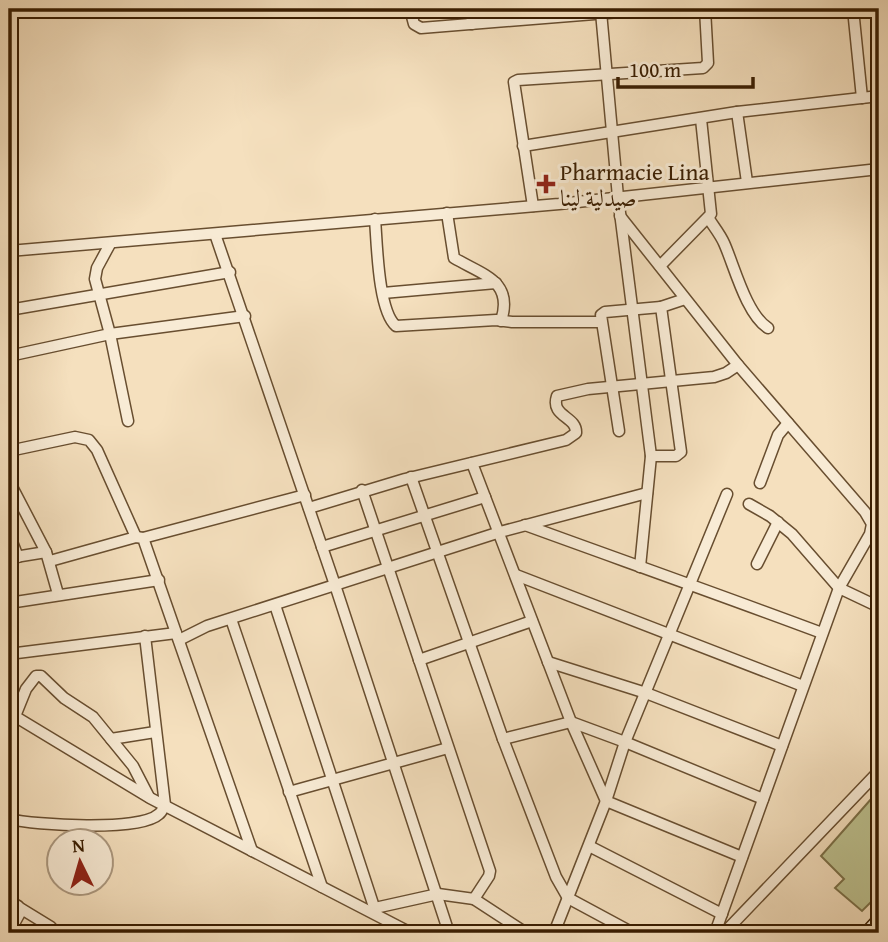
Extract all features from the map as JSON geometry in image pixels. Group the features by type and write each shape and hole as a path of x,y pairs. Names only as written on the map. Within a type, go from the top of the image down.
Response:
{"street":[{"path":"410,9 417,27 657,9"},
{"path":"471,9 472,24"},
{"path":"533,206 513,85 516,80 703,68 707,66 705,9"},
{"path":"853,9 862,98"},
{"path":"601,12 620,216 651,456 640,567"},
{"path":"523,146 737,112 879,96"},
{"path":"737,112 747,182"},
{"path":"660,266 709,219 712,207 701,119"},
{"path":"9,251 533,206 879,169"},
{"path":"447,213 454,258 496,283 505,298 501,321"},
{"path":"620,216 738,365 865,512 872,524 870,534 839,588 715,933"},
{"path":"375,219 383,293 389,318 396,326 486,320 601,322"},
{"path":"709,219 725,244 750,304 763,325 768,328"},
{"path":"215,234 305,495 449,933"},
{"path":"110,244 95,274 128,421"},
{"path":"9,310 230,272"},
{"path":"383,293 496,283"},
{"path":"618,431 601,315 605,312 661,307 685,299"},
{"path":"651,456 676,456 681,452 661,307"},
{"path":"9,356 110,334 245,316"},
{"path":"309,508 362,490 558,443 572,437 576,433 575,425 558,411 555,401 557,396 611,387 719,376 738,365"},
{"path":"760,484 778,435 788,423"},
{"path":"9,451 75,437 89,440 97,450 159,580 252,851"},
{"path":"472,463 571,722 606,801 742,857"},
{"path":"411,477 471,642 503,740 549,861 568,898 633,933"},
{"path":"9,481 48,557 58,594"},
{"path":"362,490 490,871 474,899"},
{"path":"9,654 145,636 178,637 500,532 647,493"},
{"path":"554,933 606,801 625,742 727,494"},
{"path":"9,534 13,557 48,557 305,495"},
{"path":"322,547 485,497"},
{"path":"748,504 779,522 792,534 839,588 879,607"},
{"path":"757,564 779,522"},
{"path":"525,525 691,583 822,633"},
{"path":"516,575 803,686"},
{"path":"9,603 159,580"},
{"path":"275,605 375,911"},
{"path":"231,619 322,887"},
{"path":"419,660 532,621"},
{"path":"9,819 56,826 133,822 158,816 165,805 145,636"},
{"path":"548,662 646,693 782,746"},
{"path":"9,731 32,679 41,677 64,698 93,718 133,766 150,798"},
{"path":"9,696 21,703"},
{"path":"16,717 150,798 322,887 375,911 411,933"},
{"path":"503,740 571,722 762,799"},
{"path":"111,738 155,732"},
{"path":"289,792 448,748"},
{"path":"724,933 879,771"},
{"path":"589,846 722,914"},
{"path":"375,911 438,894 474,899 526,933"},
{"path":"9,901 51,927 53,933"},
{"path":"9,933 20,915 20,908"},
{"path":"868,933 879,921"}],"green space":[{"path":"879,790 879,894 862,911 835,888 844,879 821,856"}],"place":[{"name":"Pharmacie Lina صيدلية لينا","path":"546,184"}]}
